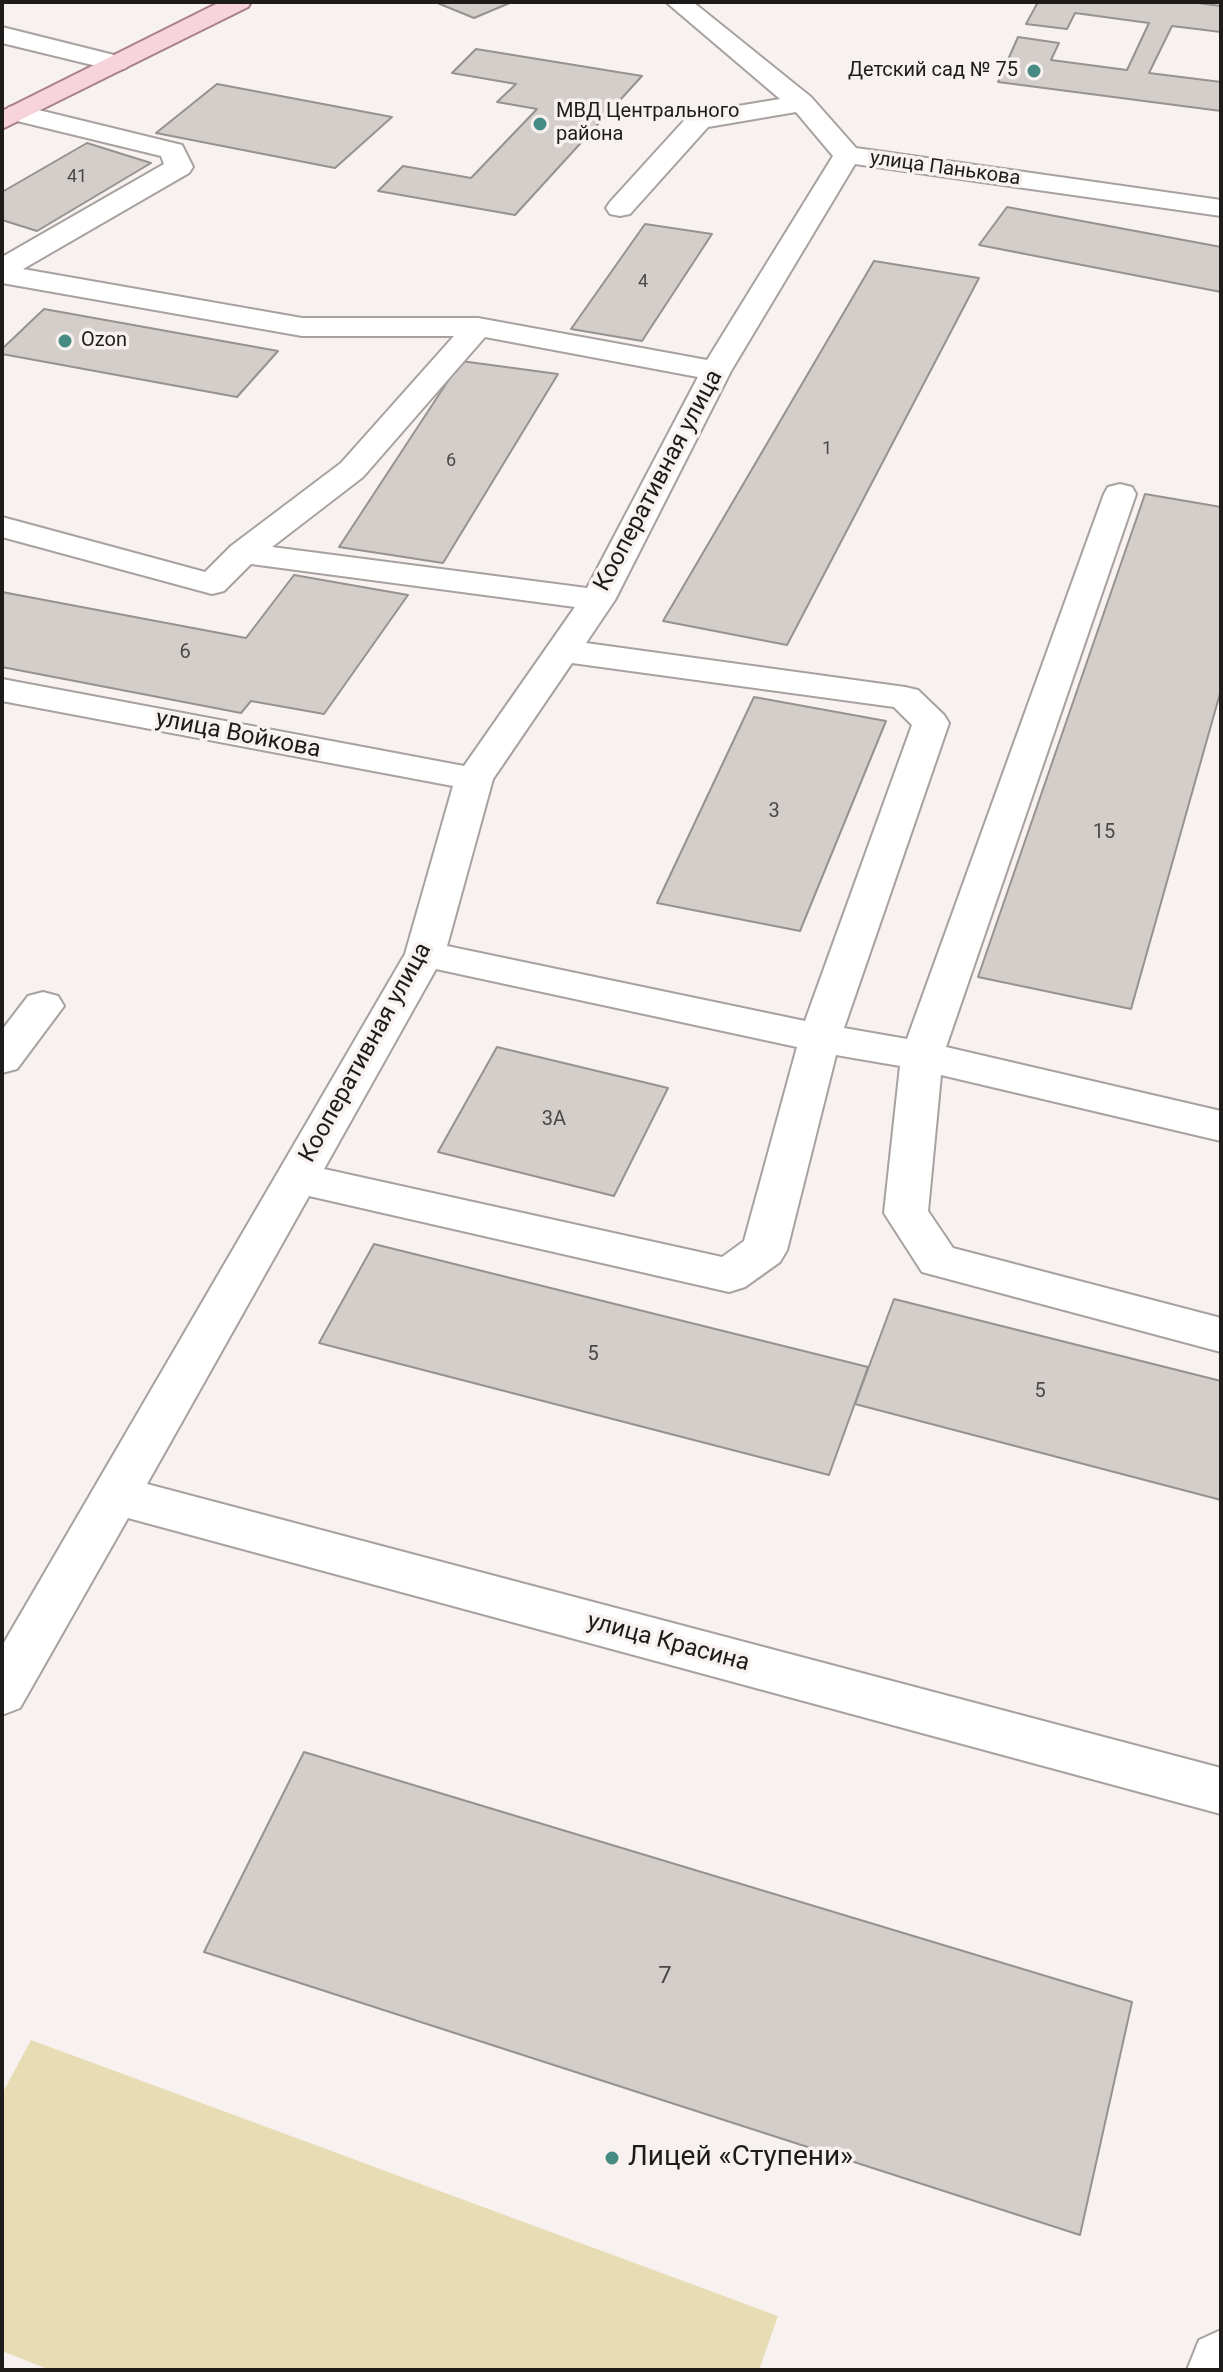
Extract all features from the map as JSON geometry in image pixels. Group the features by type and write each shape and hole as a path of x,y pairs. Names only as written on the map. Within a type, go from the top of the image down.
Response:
{"main road":[{"path":"10,117 239,2"}],"street":[{"name":"улица Панькова","path":"678,2 802,103 847,155 1221,208"},
{"path":"2,35 117,63"},
{"path":"620,208 699,120 802,103"},
{"path":"2,271 179,167 172,151 10,117"},
{"name":"Кооперативная улица","path":"2,1693 425,954 474,779 598,600 716,371 847,155"},
{"path":"2,271 302,327 478,327 716,371"},
{"path":"2,527 212,584 243,553 352,470 478,327"},
{"path":"1120,494 922,1056 906,1213 938,1260 1221,1335"},
{"path":"243,553 598,600"},
{"path":"297,1178 729,1275 764,1250 820,1038 931,723 905,698 564,651"},
{"name":"улица Войкова","path":"2,690 474,779"},
{"path":"425,954 820,1038 922,1056 1221,1126"},
{"path":"2,1059 43,1006"},
{"name":"улица Красина","path":"116,1495 1221,1791"},
{"path":"1219,2370 1221,2362"}],"shaded area":[{"path":"31,2040 778,2316 759,2370 50,2370 2,2351 2,2094"}],"building":[{"path":"435,2 512,2 474,18"},
{"path":"1038,2 1190,2 1221,6 1221,32 1172,26 1149,73 1221,82 1221,111 998,82 1018,37 1059,43 1051,60 1127,70 1149,23 1075,13 1067,29 1026,24"},
{"path":"476,49 642,76 515,215 378,191 403,166 471,178 537,109 497,102 516,84 452,73"},
{"path":"217,84 392,117 335,168 156,133"},
{"path":"87,143 151,163 37,231 2,220 2,192"},
{"path":"1007,207 1221,247 1221,292 979,245"},
{"path":"645,224 712,234 642,341 571,329"},
{"path":"874,261 979,278 787,645 663,621"},
{"path":"44,309 278,351 237,397 2,354 2,349"},
{"path":"461,361 558,374 443,563 339,547"},
{"path":"1145,494 1221,507 1221,690 1131,1009 978,977"},
{"path":"294,575 408,595 324,714 251,701 241,713 2,667 2,592 246,638"},
{"path":"754,697 886,721 800,931 657,903"},
{"path":"497,1047 668,1088 614,1196 438,1152"},
{"path":"374,1244 868,1367 829,1475 319,1343"},
{"path":"894,1299 1221,1381 1221,1500 855,1404"},
{"path":"304,1752 1132,2002 1080,2235 204,1952"}],"place":[{"name":"Детский сад № 75","path":"1034,71"},
{"name":"МВД Центрального района","path":"540,124"},
{"name":"Ozon","path":"65,341"},
{"name":"Лицей «Ступени»","path":"612,2158"}]}
